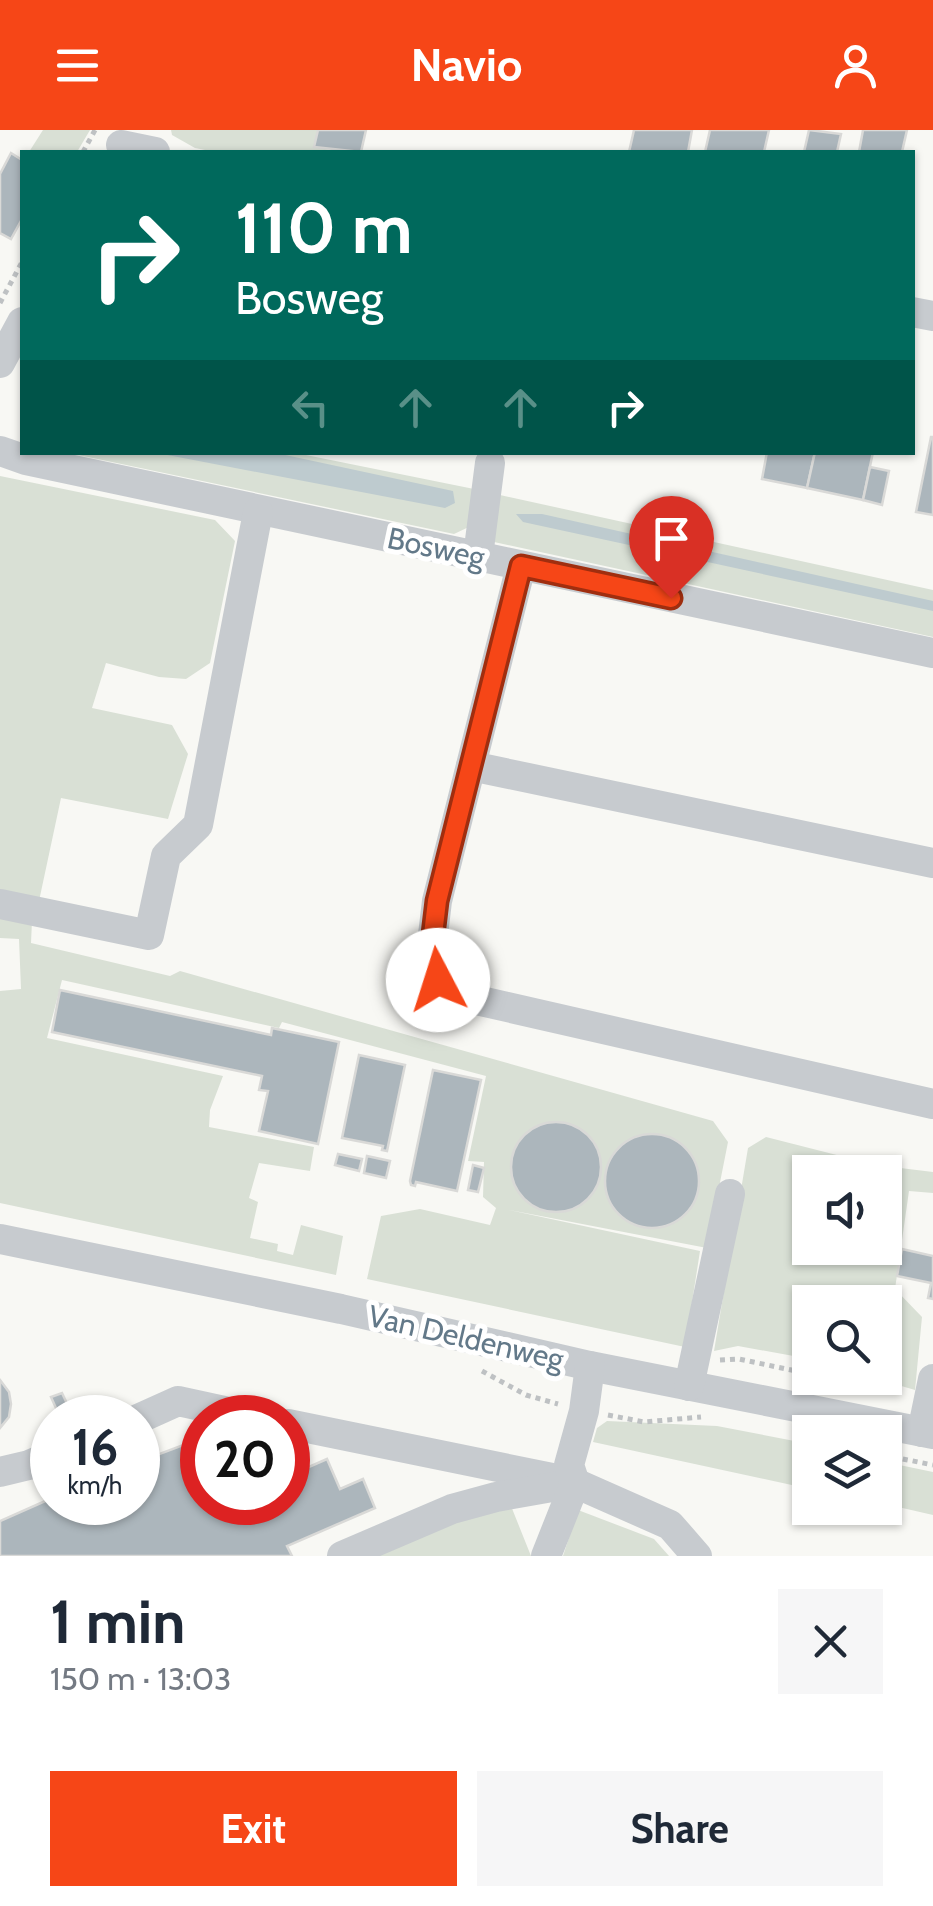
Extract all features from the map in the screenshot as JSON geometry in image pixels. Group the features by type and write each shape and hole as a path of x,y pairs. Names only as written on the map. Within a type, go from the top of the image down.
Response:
{"lane":[{"path":"115,139 149,150"},
{"path":"0,362 20,326"},
{"name":"Bosweg","path":"0,451 258,512 933,653"},
{"path":"478,556 490,463"},
{"path":"0,904 149,935 166,856 198,826 258,512"},
{"path":"521,566 437,901 432,943 438,980 463,997 933,1104"},
{"path":"471,766 933,863"},
{"path":"688,1386 730,1194"},
{"name":"Van Deldenweg","path":"0,1239 341,1309 590,1366 927,1433"},
{"path":"546,1556 575,1483 569,1465 584,1411 590,1366"},
{"path":"927,1433 933,1379"},
{"path":"310,1429 575,1483 670,1526 697,1556"},
{"path":"0,1472 30,1462"},
{"path":"342,1556 452,1509 496,1496 575,1483"}],"path":[{"path":"88,150 115,139"},
{"path":"0,303 20,266"},
{"name":"Van Deldenweg","path":"473,1366 526,1395 584,1411 644,1422 704,1417"},
{"path":"902,1459 933,1465"}],"shaded area":[{"path":"43,130 90,130 78,150 30,150"},
{"path":"171,130 318,130 315,147 330,150 205,150 172,135"},
{"path":"79,455 306,455 474,489 473,525 454,534"},
{"path":"167,455 285,455 453,491 455,503 445,508"},
{"path":"0,476 215,520 235,541 210,663 186,679 159,677 106,663 92,708 172,725 188,754 168,819 61,798 39,901 0,894"},
{"path":"500,495 933,590 933,637 494,542"},
{"path":"516,514 542,514 933,601 933,611 523,522"},
{"path":"0,915 32,921 31,943 170,976 180,971 713,1121 728,1142 707,1248 504,1209 700,1251 685,1347 367,1279 381,1216 420,1209 490,1225 496,1208 483,1197 484,1162 468,1161 486,1076 282,1022 279,1028 62,980 47,1038 223,1076 210,1110 209,1127 314,1147 310,1171 259,1163 249,1198 258,1202 250,1238 278,1244 277,1251 293,1255 301,1225 343,1236 336,1275 0,1203 0,991 21,989 19,939 0,938"},
{"path":"766,1137 837,1155 792,1155 792,1265 898,1265 896,1285 792,1285 792,1356 738,1346 714,1351 748,1148"},
{"path":"902,1168 933,1172 933,1193 909,1191 902,1240"},
{"path":"902,1296 922,1317 915,1390 902,1386"},
{"path":"607,1421 717,1426 792,1441 792,1485 593,1442 597,1428"},
{"path":"902,1466 933,1472 933,1515 902,1508"},
{"path":"509,1501 531,1556 362,1556"},
{"path":"578,1510 654,1539 669,1556 563,1556"}],"building":[{"path":"318,130 366,130 361,150 314,147"},
{"path":"634,130 692,130 688,150 629,150"},
{"path":"710,130 769,130 764,150 705,150"},
{"path":"809,130 841,134 837,150 804,150"},
{"path":"863,130 907,130 902,150 859,150"},
{"path":"11,153 20,159 20,223 11,239 0,233 0,174"},
{"path":"933,437 933,515 916,512"},
{"path":"766,455 814,455 807,488 762,479"},
{"path":"814,455 872,455 863,500 807,488"},
{"path":"870,467 889,471 882,505 863,500"},
{"path":"60,990 271,1035 272,1028 339,1042 318,1144 259,1131 268,1091 259,1090 262,1076 52,1032"},
{"path":"359,1055 405,1065 387,1151 382,1150 383,1146 342,1138"},
{"path":"433,1070 481,1080 457,1191 416,1182 415,1186 410,1181"},
{"path":"547,1122 565,1122 581,1129 594,1142 601,1167 594,1192 581,1205 565,1212 547,1212 531,1205 518,1192 511,1176 511,1158 518,1142 531,1129"},
{"path":"643,1134 661,1134 686,1147 696,1163 696,1199 686,1215 661,1228 643,1228 618,1215 605,1190 605,1172 618,1147"},
{"path":"338,1154 362,1159 359,1171 335,1165"},
{"path":"367,1156 390,1161 386,1178 364,1173"},
{"path":"473,1165 484,1168 478,1192 468,1190"},
{"path":"902,1249 933,1256 933,1299 928,1298 931,1283 897,1276"},
{"path":"0,1380 9,1392 11,1404 9,1417 0,1428"},
{"path":"180,1446 180,1525 310,1525 310,1466 327,1459 340,1489 363,1479 375,1508 287,1546 292,1556 0,1556 0,1521 30,1508 30,1525 160,1525 160,1454"}],"route":[{"path":"438,980 432,943 437,901 521,566 671,598"}]}
